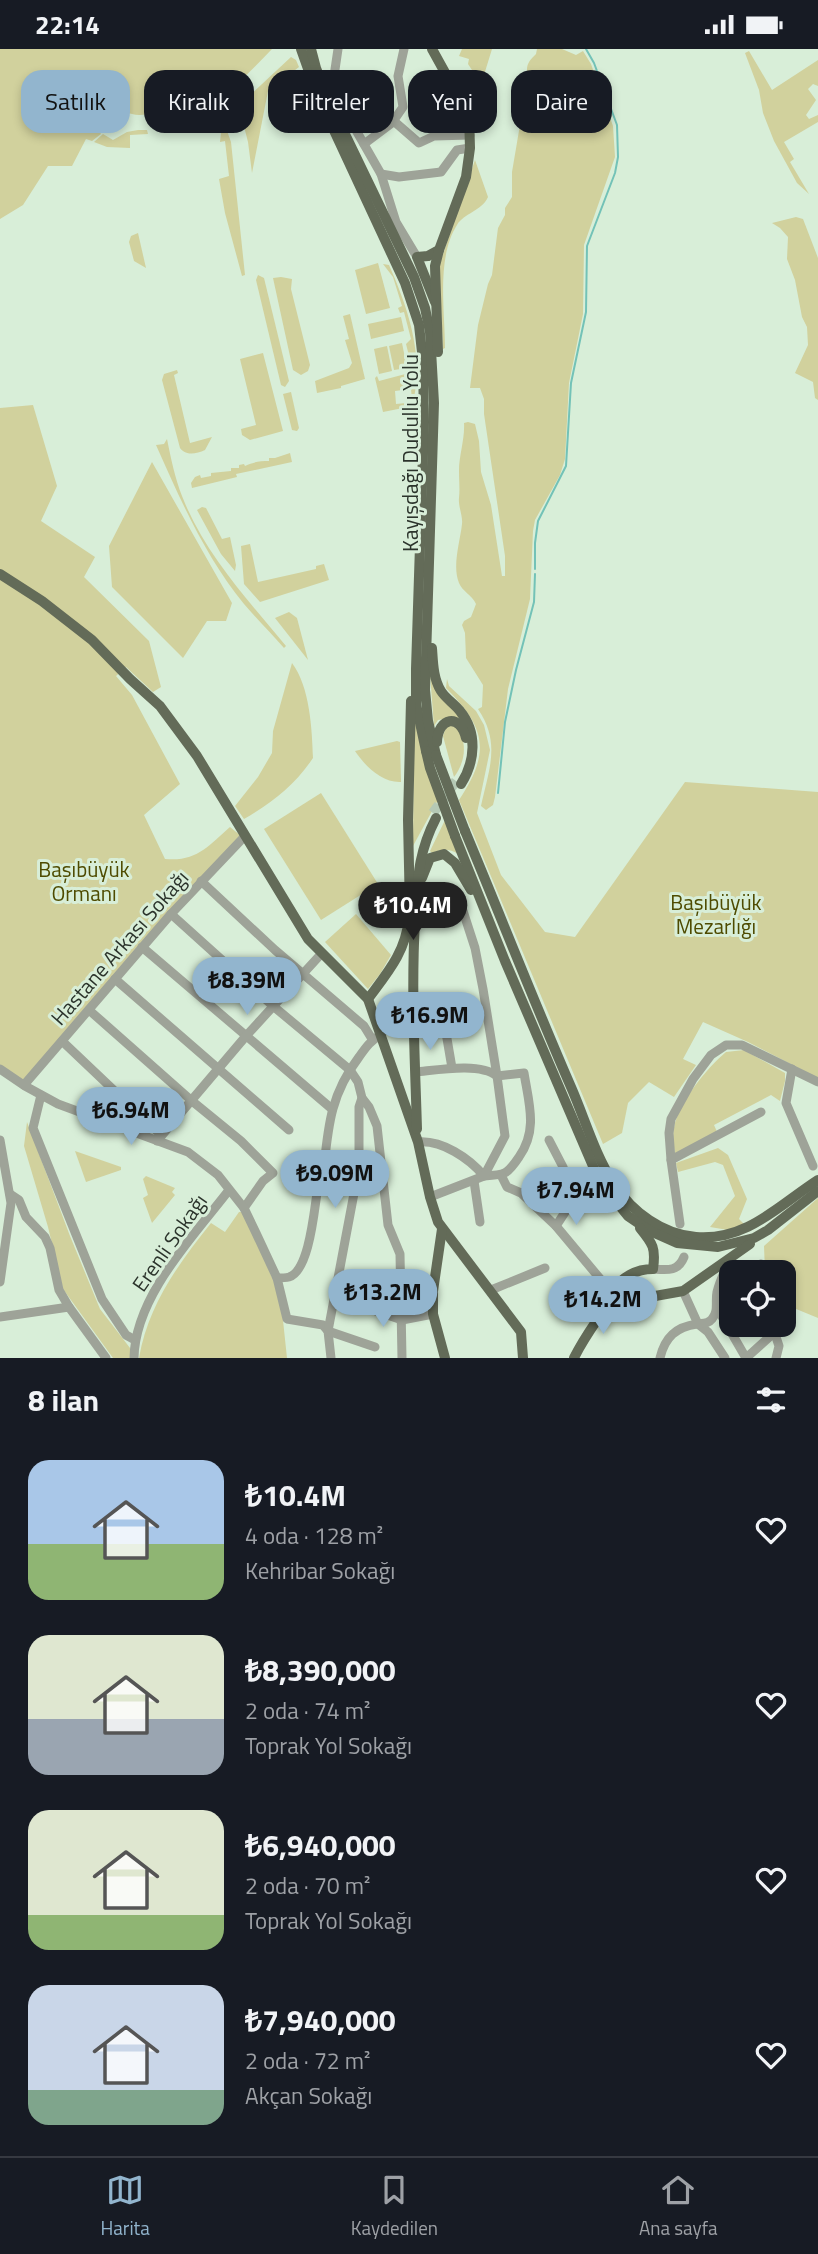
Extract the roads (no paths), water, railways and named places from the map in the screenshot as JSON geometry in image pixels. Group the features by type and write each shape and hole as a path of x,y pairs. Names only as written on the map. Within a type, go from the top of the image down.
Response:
{"main road":[{"name":"Kayışdağı Dudullu Yolu","path":"302,49 317,95 405,283 419,325 423,361 424,422 416,704 431,753"},
{"name":"Kayışdağı Dudullu Yolu","path":"311,49 328,99 408,265 425,308 432,355 434,403 425,690 431,753"},
{"path":"432,49 469,115 470,135 466,177 435,266 438,339 434,403"},
{"path":"435,302 417,257 428,256 439,250"},
{"path":"0,574 42,601 92,640 160,706 197,756 308,939 368,999 377,1037 418,1142 438,1222 521,1332 523,1358"},
{"path":"428,593 434,672 441,690 462,713 471,732 471,763 458,782 467,744 464,730 454,721 443,723 431,753 485,912 599,1180 654,1248 648,1269 632,1273 619,1282 574,1358"},
{"path":"413,912 408,877 410,730 411,675 417,622"},
{"path":"418,1142 413,1021 413,912 417,845 435,815"},
{"path":"460,834 614,1184 629,1203 653,1223 666,1229 715,1242 750,1227 818,1180"},
{"path":"368,999 399,957 430,858 444,854 455,863 485,912"},
{"path":"399,957 406,957 412,963"},
{"path":"636,1223 677,1243 754,1238 818,1191"},
{"path":"610,1301 683,1291 772,1231 788,1215"},
{"path":"443,1229 436,1261 433,1314 445,1358"}],"street":[{"path":"335,70 338,49"},
{"path":"394,120 403,107 398,76 403,49"},
{"path":"394,123 419,143 435,136 470,135"},
{"path":"358,133 381,174 396,222 417,257"},
{"path":"365,144 379,133"},
{"path":"381,174 399,177 441,172 457,150 470,148"},
{"name":"Hastane Arkası Sokağı","path":"24,1085 243,833"},
{"path":"201,881 377,1037 350,1070 331,1109 322,1185 317,1193 304,1258 296,1273 277,1278"},
{"path":"463,911 475,948 505,1136 484,1176"},
{"path":"171,914 273,1006 350,1070 358,1082 362,1098 377,1126 388,1225 400,1254 402,1358"},
{"path":"142,947 331,1109"},
{"path":"159,1138 246,1036 323,953"},
{"path":"115,979 289,1130"},
{"path":"89,1010 241,1141 273,1173 263,1181 244,1208"},
{"path":"413,1021 444,1021 452,1068"},
{"path":"62,1041 159,1138"},
{"path":"680,1224 669,1133 676,1107 711,1055 726,1045 742,1045 818,1082"},
{"path":"415,1072 452,1068 489,1069 497,1076 524,1073 532,1129 525,1149 509,1172 484,1176 430,1197"},
{"path":"0,1069 58,1104 159,1138 192,1155 218,1175 244,1208 277,1278 287,1319 323,1325 328,1331 374,1347"},
{"path":"792,1069 786,1104 813,1166"},
{"path":"41,1095 33,1128 102,1299 125,1335 135,1340"},
{"path":"331,1358 328,1331 359,1167 359,1107 362,1098"},
{"path":"671,1160 761,1112"},
{"path":"0,1140 11,1209 0,1282"},
{"path":"549,1140 563,1167 571,1203 556,1226"},
{"path":"418,1142 430,1141 438,1144 476,1167 484,1176"},
{"path":"501,1175 508,1187 521,1193 556,1226 607,1287 610,1301"},
{"path":"474,1181 480,1222"},
{"name":"Erenli Sokağı","path":"134,1358 135,1340 144,1312 179,1255 229,1190"},
{"path":"10,1195 19,1200 29,1222 45,1237 60,1290 106,1358"},
{"path":"733,1260 734,1255"},
{"path":"648,1269 675,1269 684,1257"},
{"path":"491,1290 545,1268"},
{"path":"683,1291 698,1324 708,1332 725,1358"},
{"path":"660,1358 672,1333 681,1328 711,1321 717,1308 719,1291"},
{"path":"335,1297 402,1320 433,1314"},
{"path":"0,1317 69,1307"},
{"path":"717,1308 746,1358 766,1337"},
{"path":"776,1337 779,1346 776,1358"}],"waterway":[{"path":"535,569 538,521 566,466 571,383 586,312 587,246 615,173 618,157 617,125 594,63 586,49"},
{"path":"498,793 505,722 534,602 535,574"}],"tunnel":[{"path":"433,813 456,781"}],"park label":[{"name":"Başıbüyük Ormanı","path":"84,882"},
{"name":"Başıbüyük Mezarlığı","path":"716,915"}]}
